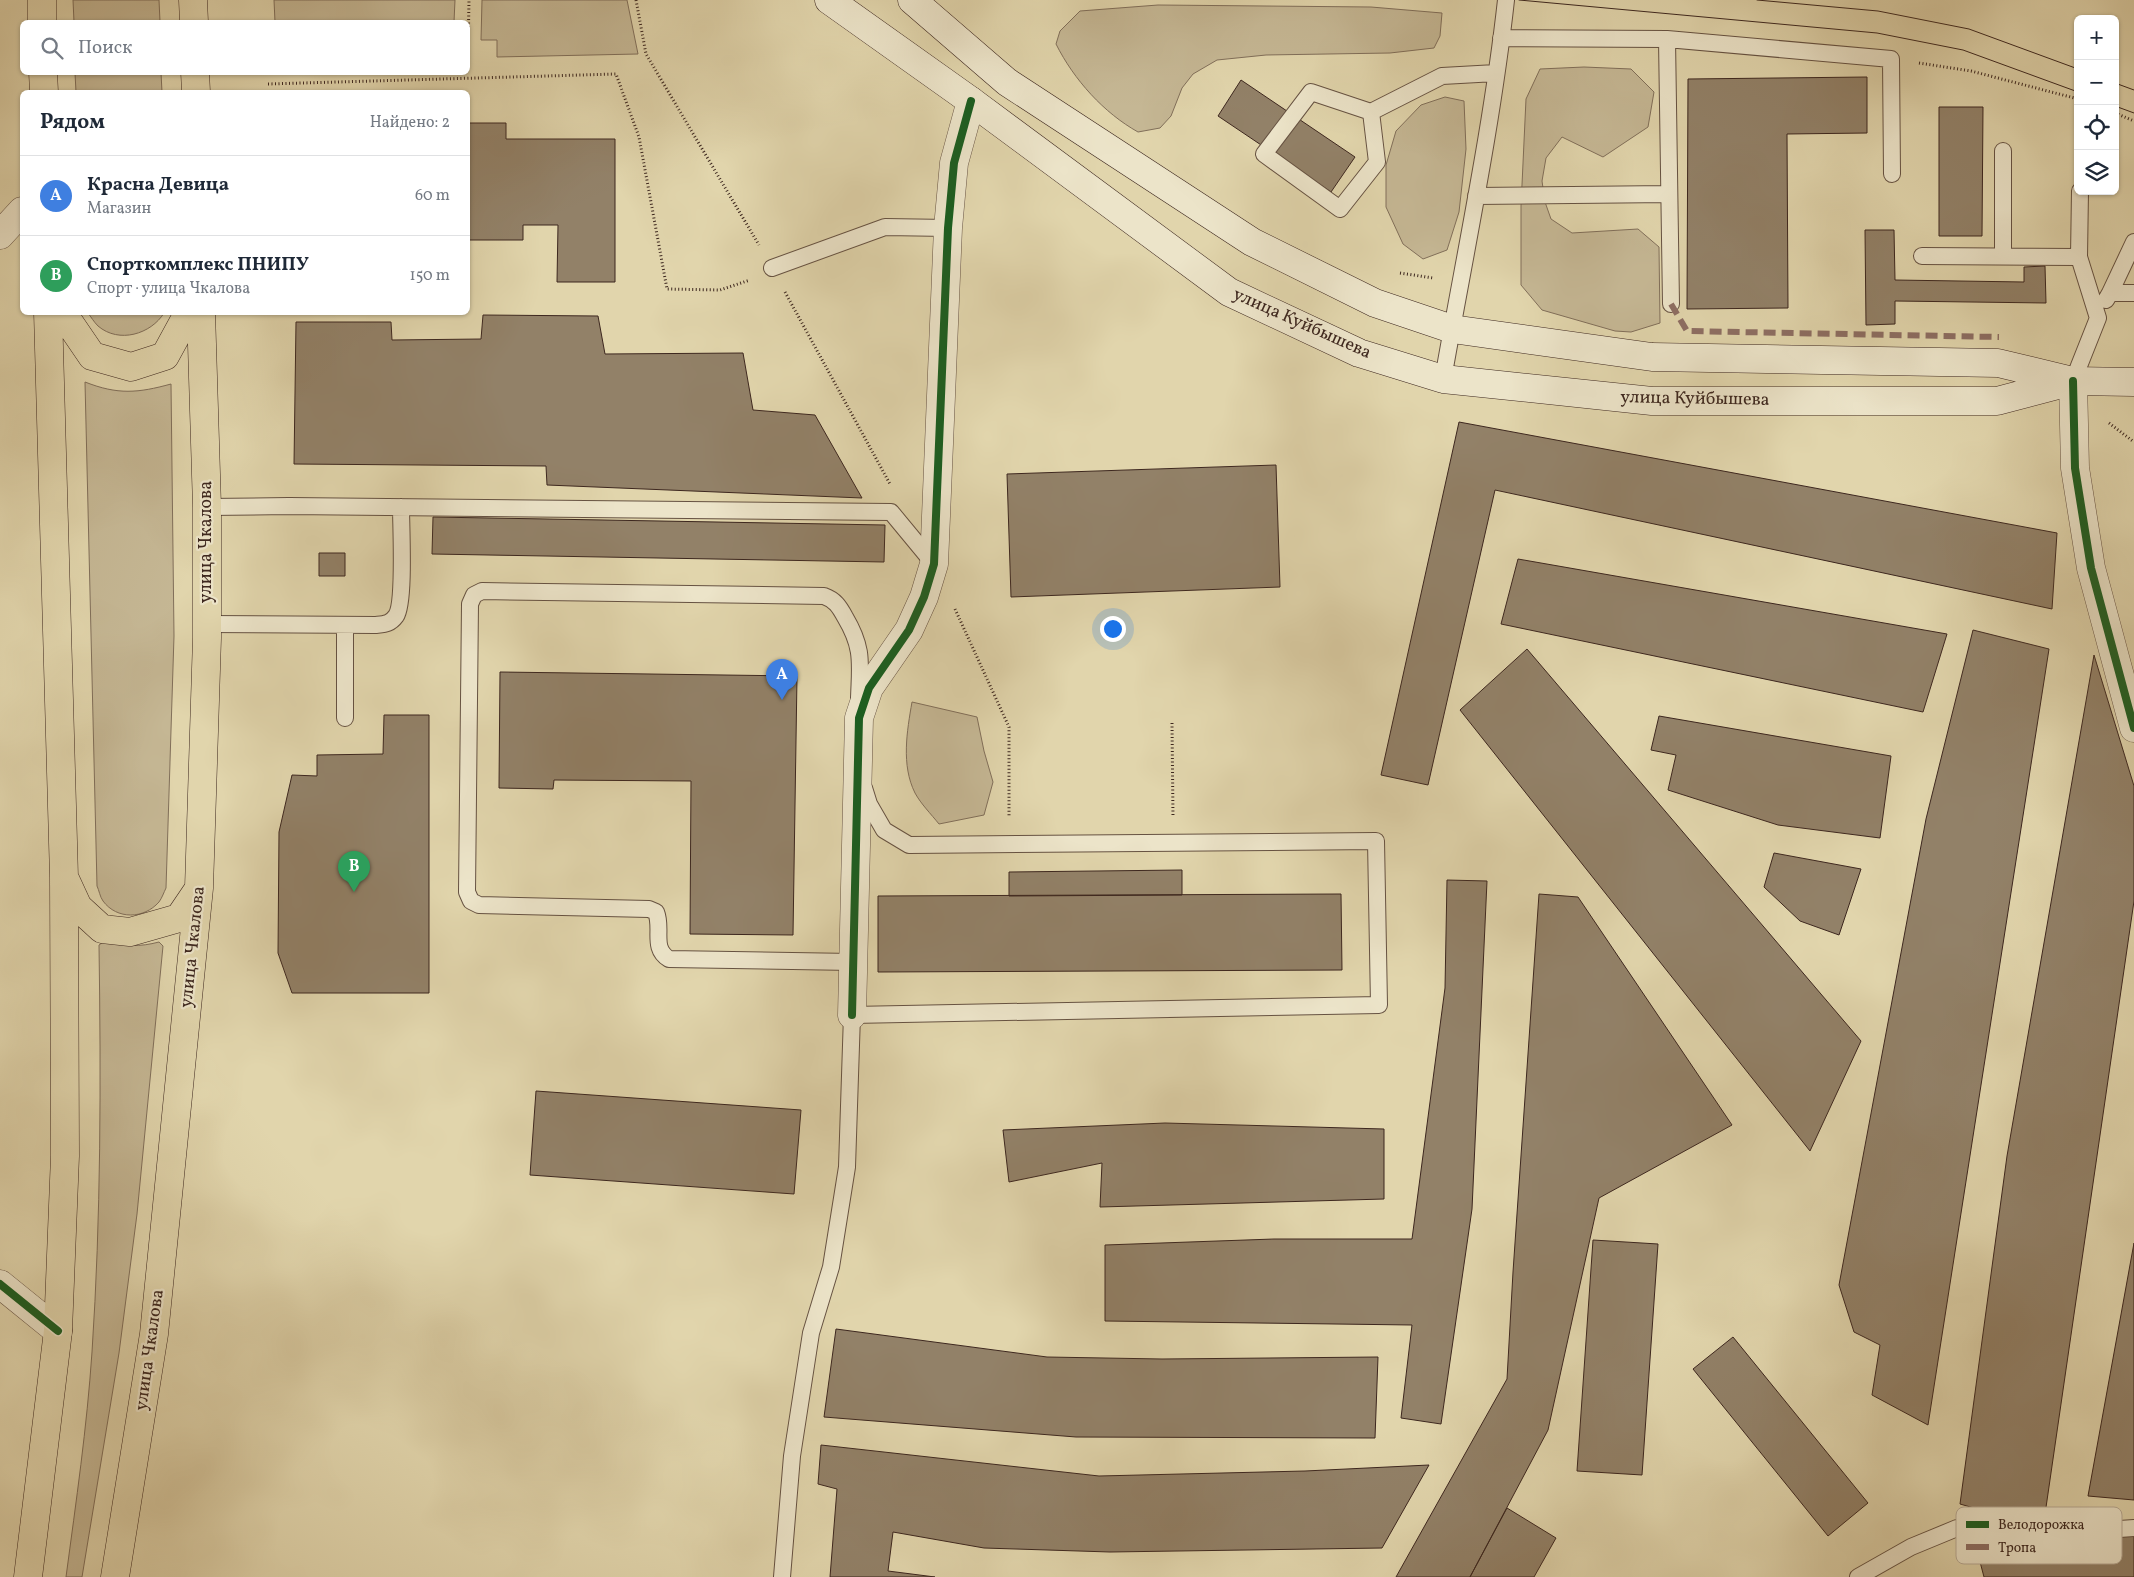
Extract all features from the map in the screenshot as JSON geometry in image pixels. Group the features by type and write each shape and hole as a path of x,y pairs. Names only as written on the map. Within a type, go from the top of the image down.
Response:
{"main road":[{"path":"42,0 42,20"},
{"path":"193,0 194,20"},
{"name":"улица Куйбышева","path":"828,0 971,101 1229,292 1359,353 1443,379 1652,401 1997,401 2073,381"},
{"name":"улица Куйбышева","path":"912,0 1007,82 1252,242 1375,303 1452,328 1652,357 1998,363 2073,381 2134,382"},
{"path":"43,75 44,90"},
{"path":"195,75 196,90"},
{"path":"852,1015 859,718 869,688 909,630 924,597 934,564 948,228 954,163 971,101"},
{"path":"0,235 20,214"},
{"path":"28,1577 58,1331 65,1156 64,877 48,315"},
{"path":"64,315 92,356 131,367 165,356 187,315"},
{"name":"улица Чкалова","path":"115,1577 154,1334 199,888 207,507 201,315"},
{"path":"2073,381 2075,468 2091,568 2134,728"},
{"path":"64,877 78,907 102,928 130,932 179,918 199,888"},
{"path":"0,1284 58,1331"}],"lane":[{"path":"1443,379 1476,196 1502,38 1506,0"},
{"path":"1502,38 1667,40 1891,59 1892,174"},
{"path":"1667,40 1671,304"},
{"path":"1370,112 1377,162 1340,209 1264,154 1310,92 1370,112 1442,76 1496,73"},
{"path":"2003,151 2003,256"},
{"path":"1476,196 1670,194"},
{"path":"2080,195 2079,257 2098,318"},
{"path":"772,268 885,227 948,228"},
{"path":"2073,381 2098,318 2134,242"},
{"path":"1922,256 2079,257"},
{"path":"2110,293 2134,293"},
{"path":"207,507 891,512 934,564"},
{"path":"206,624 389,624 397,614 400,598 402,507"},
{"path":"853,962 669,959 663,955 659,948 659,920 656,912 649,909 479,905 471,901 467,892 470,604 474,595 482,591 824,596 833,599 839,605 858,641 860,652 859,718"},
{"path":"345,625 345,718"},
{"path":"782,1577 792,1456 810,1333 831,1267 847,1167 852,1015 1379,1005 1376,842 909,844 884,830 869,804 858,767"},
{"path":"1858,1577 1911,1547 1956,1528"}],"path":[{"path":"469,0 469,20"},
{"path":"636,0 646,54 772,268 892,486"},
{"path":"1891,59 1972,71 2074,98"},
{"path":"470,75 616,74 639,137 667,289 720,290 744,282"},
{"path":"268,84 467,75"},
{"path":"2119,115 2134,121"},
{"path":"2110,423 2134,442"},
{"path":"934,564 1009,727 1009,824"},
{"path":"1172,723 1173,826"}],"shaded area":[{"path":"73,0 159,0 160,20 74,20"},
{"path":"274,0 455,0 454,20 275,20"},
{"path":"482,0 627,0 638,54 497,57 497,40 481,40"},
{"path":"1158,5 1371,7 1442,13 1440,36 1434,48 1390,53 1266,55 1217,60 1193,74 1182,88 1171,116 1160,128 1138,132 1113,115 1091,94 1081,83 1056,44 1060,31 1080,11"},
{"path":"1584,67 1631,69 1654,92 1648,127 1603,157 1562,137 1546,158 1542,181 1545,202 1551,219 1572,233 1638,229 1659,247 1660,323 1631,332 1615,331 1542,310 1521,285 1521,206 1526,99 1540,69"},
{"path":"75,75 161,75 162,90 76,90"},
{"path":"1445,97 1464,101 1466,149 1459,212 1447,250 1423,259 1403,244 1386,207 1386,165 1396,131 1421,105"},
{"path":"90,315 162,315 151,326 134,334 115,335 98,326"},
{"path":"85,382 118,391 138,391 171,384 174,636 166,888 160,900 153,908 146,912 131,915 116,912 109,907 102,899 97,886"},
{"path":"912,702 977,717 993,782 984,815 939,824 917,797 908,771 906,748"},
{"path":"106,940 132,946 159,942 163,946 137,1214 119,1353 82,1577 66,1577 84,1436 92,1352 100,1149 99,945"}],"building":[{"path":"1867,77 1867,133 1787,134 1788,308 1687,309 1688,79"},
{"path":"1241,80 1355,157 1331,192 1218,116"},
{"path":"1939,107 1983,107 1982,236 1939,236"},
{"path":"470,123 506,123 506,139 615,139 615,282 557,282 558,225 523,225 523,240 470,240"},
{"path":"1865,230 1894,230 1895,280 2024,282 2024,267 2045,266 2046,303 1895,301 1895,324 1866,325"},
{"path":"483,315 598,316 605,354 743,353 753,410 815,415 862,498 547,485 546,466 294,464 296,322 391,322 392,340 481,339"},
{"path":"1459,422 2057,533 2052,609 1495,490 1428,785 1381,775"},
{"path":"1276,465 1280,587 1011,597 1007,474"},
{"path":"433,517 885,525 884,562 432,554"},
{"path":"319,553 345,553 345,576 319,576"},
{"path":"1518,559 1947,634 1923,712 1501,624"},
{"path":"1973,630 2049,649 1928,1425 1872,1395 1880,1345 1854,1332 1839,1285 1926,819"},
{"path":"1527,649 1861,1041 1810,1151 1460,710"},
{"path":"2094,655 2134,786 2134,901 2046,1507 1970,1507 1960,1504 2007,1156"},
{"path":"500,672 797,676 793,935 690,934 691,781 554,780 553,789 499,788"},
{"path":"384,715 429,715 429,993 292,993 278,953 279,832 292,775 317,776 317,755 383,754"},
{"path":"1659,716 1891,756 1880,838 1778,825 1668,790 1676,755 1651,750"},
{"path":"1774,853 1861,869 1839,935 1800,921 1764,887"},
{"path":"1182,870 1182,895 1009,896 1009,872"},
{"path":"1447,880 1487,881 1472,1209 1441,1424 1401,1418 1412,1325 1105,1321 1105,1245 1274,1239 1412,1239 1445,988"},
{"path":"1341,894 1342,970 878,972 878,896"},
{"path":"1539,894 1578,897 1732,1125 1599,1198 1548,1430 1470,1577 1396,1577 1507,1379"},
{"path":"536,1091 801,1110 794,1194 530,1175"},
{"path":"1165,1123 1384,1129 1384,1199 1100,1207 1102,1163 1009,1182 1003,1130"},
{"path":"1593,1240 1658,1244 1642,1475 1577,1471"},
{"path":"2134,1243 2134,1500 2088,1496"},
{"path":"836,1329 1047,1357 1162,1359 1378,1357 1375,1438 1076,1437 824,1417"},
{"path":"1733,1337 1868,1503 1828,1536 1693,1369"},
{"path":"821,1445 1099,1476 1305,1471 1429,1465 1382,1548 1110,1552 984,1548 893,1532 888,1571 935,1577 830,1577 837,1489 818,1484"},
{"path":"1507,1508 1556,1538 1534,1577 1470,1577"},
{"path":"2122,1535 2134,1535 2134,1577 1984,1577 1981,1564 2122,1564"}],"tram line":[{"path":"1519,0 1877,33 1963,50 2074,91"},
{"path":"1757,0 1878,11 1969,29 2074,68"},
{"path":"2119,84 2134,90"},
{"path":"2119,107 2134,113"}],"marked path":[{"path":"1671,304 1687,331 1999,337"}],"cycle path":[{"path":"852,1015 859,718 869,688 909,630 924,597 934,564 948,228 954,163 971,101"},
{"path":"2073,381 2075,468 2091,568 2134,728"},
{"path":"0,1284 58,1331"}],"place":[{"name":"Красна Девица","path":"782,700"},
{"name":"Спорткомплекс ПНИПУ","path":"354,892"}]}
